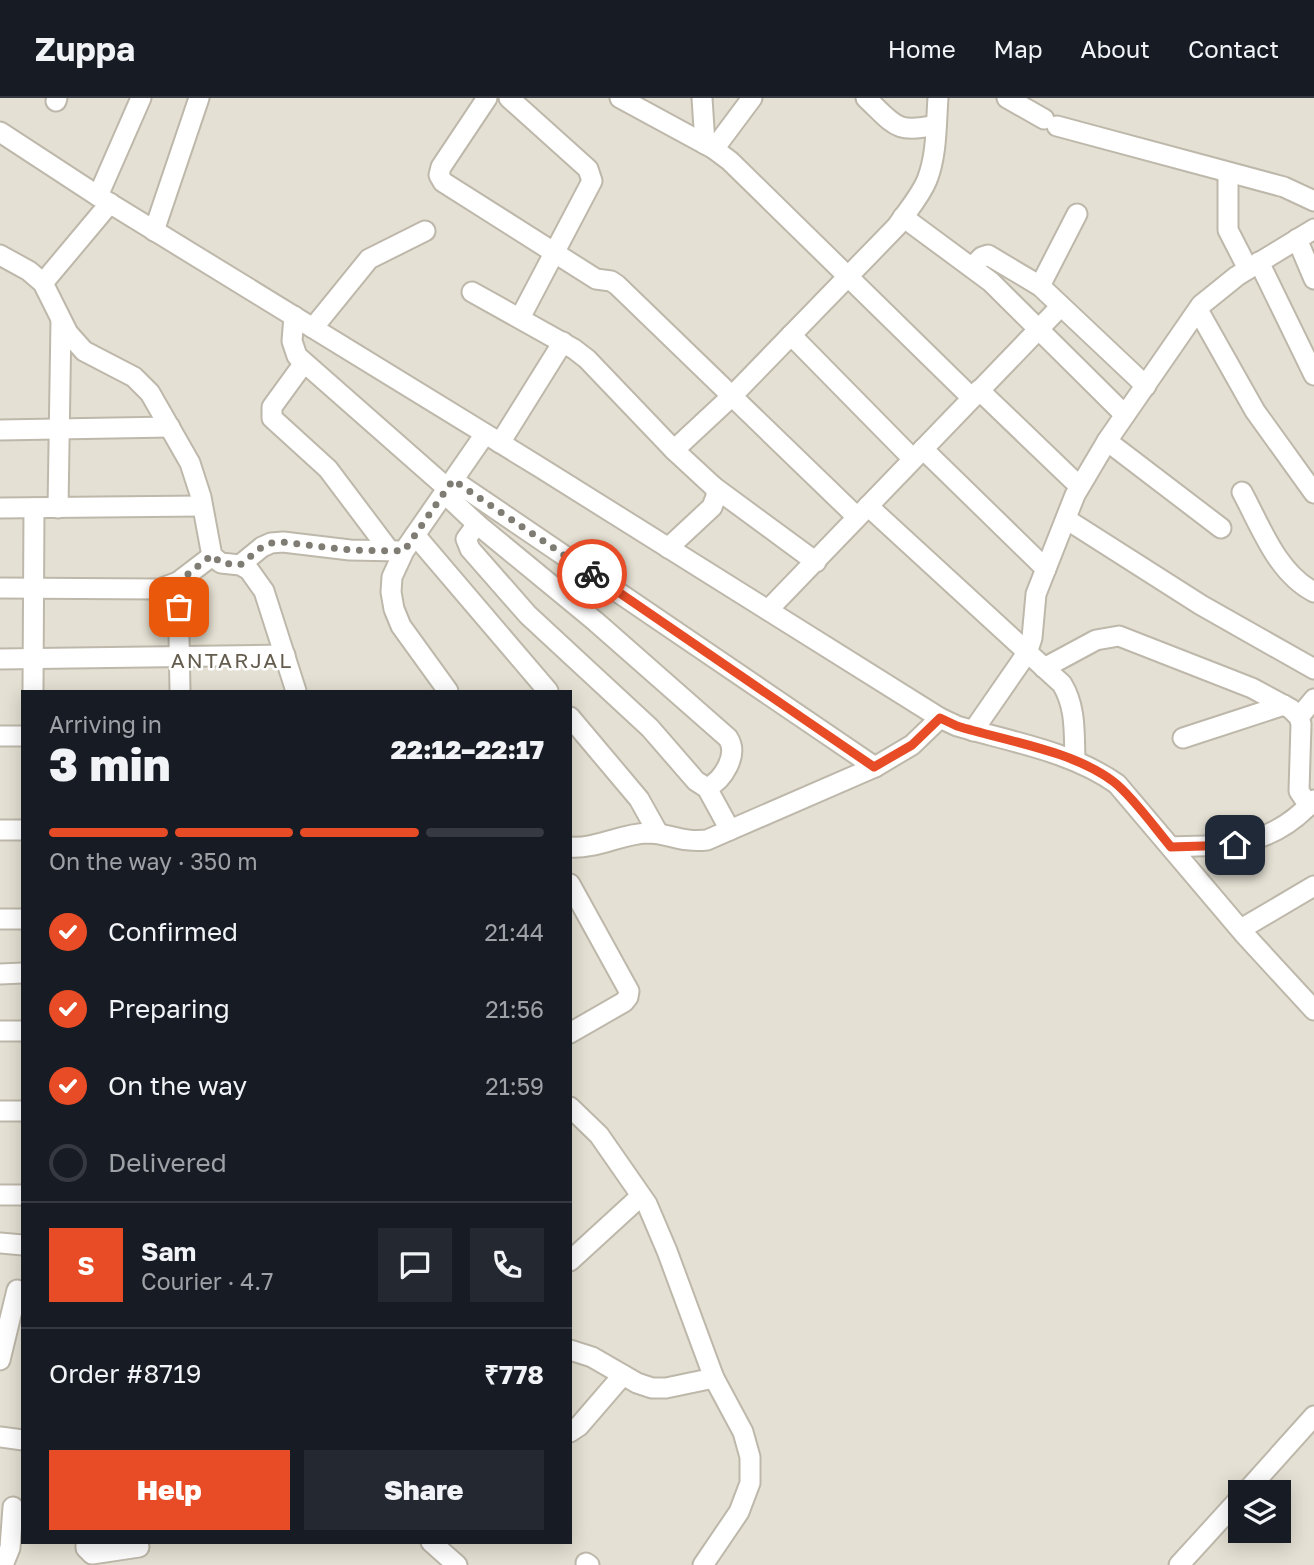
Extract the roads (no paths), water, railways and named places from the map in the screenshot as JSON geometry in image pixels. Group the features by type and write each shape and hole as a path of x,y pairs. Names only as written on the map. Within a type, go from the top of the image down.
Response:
{"street":[{"path":"43,283 104,200 141,98"},
{"path":"154,231 199,98"},
{"path":"487,98 441,167 439,175 443,182 596,279 611,281 617,285 732,396 1062,684 1073,710 1075,759"},
{"path":"509,98 588,169 592,181 520,318"},
{"path":"620,98 710,146 730,161 976,394 1079,486"},
{"path":"702,98 710,146"},
{"path":"710,146 752,98"},
{"path":"866,98 893,124 904,130 936,125"},
{"path":"674,450 732,396 903,217 927,180 933,158 939,98"},
{"path":"1013,100 1051,123 1284,187 1314,201"},
{"path":"0,132 104,200 493,438 940,718 972,731 1075,759 1096,769 1117,784 1314,1010"},
{"path":"1228,173 1228,230 1254,266 1314,375"},
{"path":"1040,286 1077,214"},
{"path":"903,217 972,267 1125,415"},
{"path":"972,731 1027,653 1032,638 1036,594 1079,486 1107,441 1198,310 1219,289 1314,229"},
{"path":"313,328 369,259 425,231"},
{"path":"1297,239 1314,279"},
{"path":"0,255 29,271 43,283 74,342 84,352 142,383 150,393 190,463 212,555 221,563 240,565 249,570 264,591 296,690"},
{"path":"972,267 988,255 1040,286 1146,386"},
{"path":"472,292 563,342 587,359 674,450 714,487 816,562"},
{"path":"768,610 1061,306"},
{"path":"1198,310 1255,411 1314,493"},
{"path":"294,316 294,350 304,363 448,487 874,767"},
{"path":"58,508 61,318"},
{"path":"791,335 1046,569"},
{"path":"447,690 401,626 394,609 391,577 402,546 448,487 493,438 563,342"},
{"path":"304,363 272,407 272,418 328,469 547,690"},
{"path":"0,430 170,428"},
{"path":"1107,441 1221,528"},
{"path":"448,487 477,524 595,621 728,738 733,747 732,754 720,779 707,788"},
{"path":"668,548 712,507 717,494 714,487"},
{"path":"1242,492 1282,564 1292,576 1314,592"},
{"path":"0,508 202,506"},
{"path":"33,690 34,508"},
{"path":"1066,519 1201,605 1314,668"},
{"path":"477,524 466,539 470,549 528,615 650,728 696,781 707,788 730,830"},
{"path":"240,565 271,543 350,550 402,546"},
{"path":"0,588 159,589 178,582 212,555"},
{"path":"178,582 180,690"},
{"path":"1044,668 1096,640 1119,636 1236,682 1284,705 1299,718 1303,735 1299,791 1312,803 1286,823 1252,841 1235,845 1171,847"},
{"path":"0,659 285,654"},
{"path":"1299,718 1314,699"},
{"path":"1183,738 1284,705"},
{"path":"572,846 588,846 644,833 658,833 676,840 692,842 707,840 874,767 912,745 940,718"},
{"path":"572,719 639,799 658,833"},
{"path":"0,736 21,736"},
{"path":"0,830 21,830"},
{"path":"1241,929 1314,886"},
{"path":"572,888 629,991 624,1002 572,1032"},
{"path":"0,919 21,919"},
{"path":"0,974 21,974"},
{"path":"0,1031 21,1031"},
{"path":"572,1109 599,1135 657,1224 714,1378 743,1432 750,1457 750,1483 739,1512 703,1565"},
{"path":"0,1111 21,1111"},
{"path":"0,1195 21,1195"},
{"path":"572,1259 641,1196"},
{"path":"0,1243 21,1245"},
{"path":"0,1360 13,1289"},
{"path":"572,1351 592,1357 637,1383 659,1388 714,1378"},
{"path":"572,1431 623,1375"},
{"path":"1257,1480 1312,1424"},
{"path":"0,1437 21,1440"},
{"path":"3,1565 10,1548 12,1507"},
{"path":"1179,1565 1228,1511"},
{"path":"86,1544 92,1554 141,1551"},
{"path":"433,1544 457,1565"}],"district":[{"name":"ANTARJAL","path":"232,660"}]}
